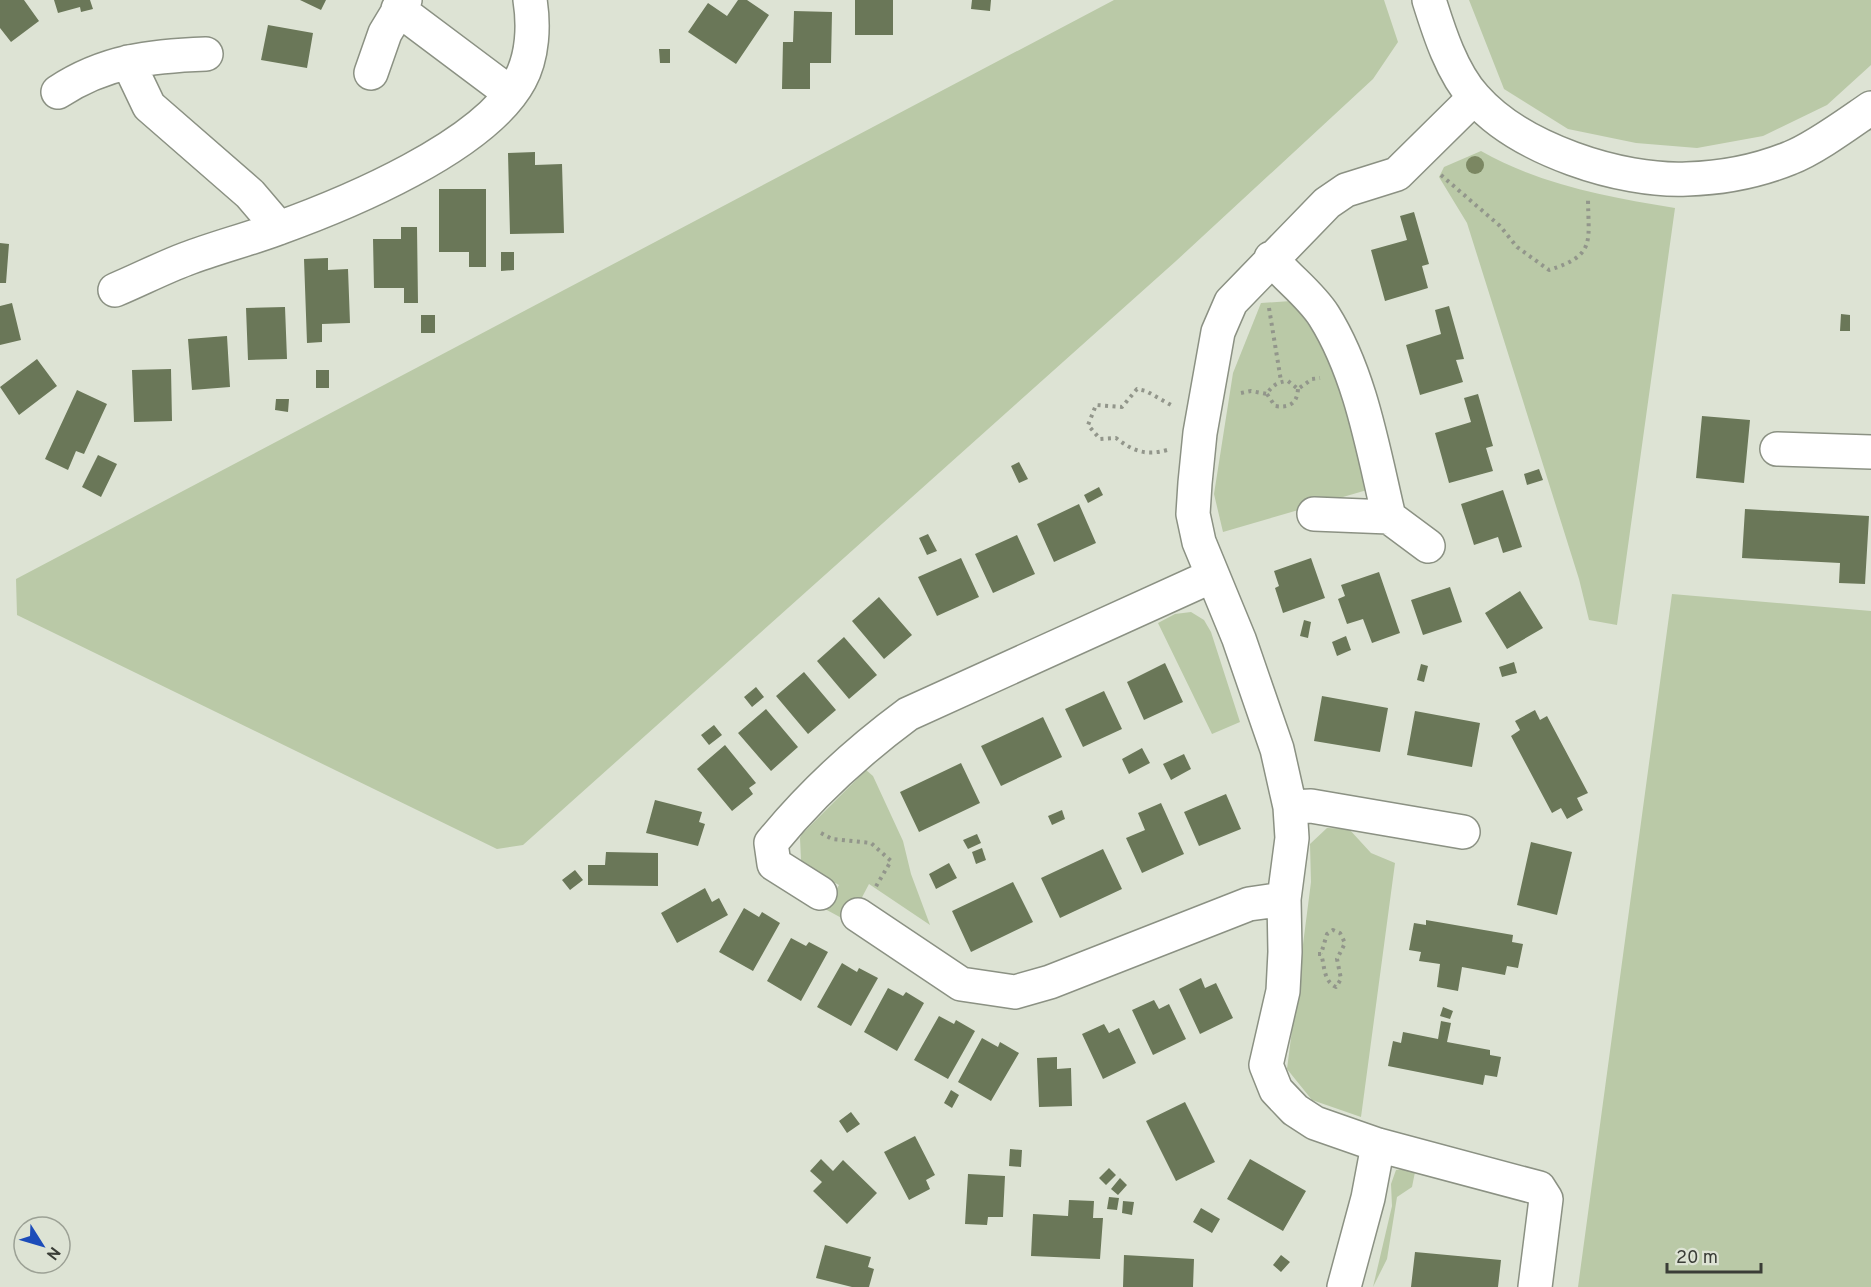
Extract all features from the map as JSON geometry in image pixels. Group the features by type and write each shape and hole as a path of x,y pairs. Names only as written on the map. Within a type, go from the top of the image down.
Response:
{"street":[{"path":"115,290 185,259 279,228 379,185 431,158 473,131 500,107 521,79 531,48 533,18 530,0"},
{"path":"1429,0 1450,56 1474,98 1526,140 1587,163 1639,175 1686,179 1740,173 1791,158 1871,108"},
{"path":"371,73 385,33 401,4 510,93"},
{"path":"58,92 82,76 128,62 147,58 206,54"},
{"path":"128,62 149,106 250,194 279,228"},
{"path":"1474,98 1397,174 1346,190 1327,203 1271,258 1231,302 1218,332 1193,406 1200,433 1193,514 1199,542 1239,639 1277,749 1290,807 1292,838 1284,899 1286,952 1283,991 1266,1065 1276,1090 1295,1110 1315,1123 1378,1144 1539,1188 1546,1199 1534,1287"},
{"path":"1271,258 1323,314 1341,345 1353,378 1389,517"},
{"path":"1777,448 1871,452"},
{"path":"1314,514 1389,517 1428,546"},
{"path":"820,893 774,864 771,843 796,813 860,752 908,714 1212,576"},
{"path":"1290,807 1311,806 1463,832"},
{"path":"858,915 960,984 1015,992 1050,982 1249,904 1284,899"},
{"path":"1344,1287 1368,1198 1378,1144"}],"path":[{"path":"1434,168 1500,226 1517,247 1548,270 1566,265 1581,255 1589,245 1587,163"},
{"path":"1267,300 1281,381"},
{"path":"1298,389 1312,379 1324,378"},
{"path":"1267,393 1271,387 1281,381 1288,381 1298,389"},
{"path":"1175,448 1153,454 1133,451 1116,438 1100,439 1088,425 1096,405 1122,407 1137,389 1193,406 1251,391 1267,393"},
{"path":"1267,393 1275,406 1284,408 1293,405 1298,398 1298,389"},
{"path":"796,813 810,826 832,839 871,843 891,861 877,885"},
{"path":"1333,930 1340,933 1345,943 1337,959 1341,978 1336,987 1329,984 1326,978 1326,969 1321,954 1327,934 1333,930"},
{"path":"1312,953 1321,954"}],"green space":[{"path":"1114,0 1384,0 1398,42 1373,79 1176,261 523,845 497,849 17,615 16,579"},
{"path":"1469,0 1871,0 1871,65 1827,105 1763,136 1697,148 1636,143 1568,129 1504,89"},
{"path":"1481,151 1527,173 1551,181 1600,194 1675,208 1617,625 1589,620 1579,579 1467,223 1439,177 1444,167"},
{"path":"1291,301 1318,338 1339,379 1367,490 1223,532 1214,494 1233,373 1261,303"},
{"path":"1672,594 1871,611 1871,1287 1578,1287"},
{"path":"1191,612 1204,620 1211,632 1240,722 1212,734 1158,623 1175,614"},
{"path":"866,770 873,776 903,841 911,874 930,925 869,884 849,922 825,909 839,885 813,871 801,860 800,838 802,834"},
{"path":"1327,828 1349,829 1371,853 1395,863 1361,1117 1312,1100 1287,1069 1311,882 1310,844"},
{"path":"1416,1167 1412,1187 1397,1197 1387,1259 1373,1287 1392,1206 1391,1184 1396,1170"}],"building":[{"path":"0,0 24,0 39,21 11,42 0,28"},
{"path":"54,0 90,0 93,9 81,12 80,7 58,13"},
{"path":"300,0 326,0 321,10"},
{"path":"738,0 747,0 769,15 736,64 688,32 708,3 727,16"},
{"path":"855,0 893,0 893,35 855,35"},
{"path":"972,0 991,0 990,11 971,9"},
{"path":"794,11 832,12 831,63 810,63 810,89 782,89 783,42 793,42"},
{"path":"268,25 313,33 307,68 261,60"},
{"path":"659,49 670,49 670,63 660,63"},
{"path":"535,152 535,165 562,164 564,233 510,234 508,153"},
{"path":"439,189 486,189 486,267 469,267 469,252 439,252"},
{"path":"1414,212 1429,264 1422,266 1428,288 1385,301 1371,250 1407,240 1400,216"},
{"path":"401,227 417,227 418,303 404,303 404,288 374,288 373,239 401,239"},
{"path":"0,243 9,244 6,283 0,283"},
{"path":"501,252 514,252 514,270 501,271"},
{"path":"328,258 328,270 348,269 350,323 322,324 322,342 307,343 304,259"},
{"path":"12,303 21,340 0,345 0,306"},
{"path":"1449,306 1464,359 1456,360 1463,382 1420,395 1406,345 1441,334 1435,310"},
{"path":"285,307 287,359 248,360 246,308"},
{"path":"1841,314 1850,315 1850,331 1840,331"},
{"path":"421,315 435,315 435,333 421,333"},
{"path":"227,336 230,387 192,390 188,339"},
{"path":"37,359 57,386 19,415 0,387"},
{"path":"171,369 172,421 134,422 132,370"},
{"path":"316,370 329,370 329,388 316,388"},
{"path":"77,390 107,404 84,454 76,451 68,470 45,459"},
{"path":"1478,394 1493,446 1486,448 1493,471 1449,483 1435,433 1471,422 1464,398"},
{"path":"276,399 289,399 288,412 275,410"},
{"path":"1702,416 1750,420 1744,483 1696,478"},
{"path":"98,455 117,464 101,497 82,487"},
{"path":"1019,462 1028,479 1019,483 1011,466"},
{"path":"1539,469 1543,480 1527,485 1524,474"},
{"path":"1099,487 1103,495 1088,503 1084,495"},
{"path":"1503,490 1522,547 1503,553 1498,537 1474,545 1461,504"},
{"path":"1079,504 1096,543 1054,562 1037,524"},
{"path":"1745,509 1869,516 1865,584 1839,583 1840,563 1742,558"},
{"path":"928,534 937,551 927,555 919,538"},
{"path":"1017,535 1035,574 993,593 975,554"},
{"path":"961,558 979,597 937,616 918,577"},
{"path":"1311,558 1325,598 1283,613 1275,588 1279,586 1274,571"},
{"path":"1379,572 1400,633 1372,643 1363,619 1347,624 1338,599 1345,596 1341,585"},
{"path":"1450,587 1462,622 1423,635 1411,600"},
{"path":"1520,591 1543,628 1507,649 1485,613"},
{"path":"879,597 912,635 884,659 852,621"},
{"path":"1304,620 1311,622 1308,638 1300,636"},
{"path":"1346,636 1351,650 1337,656 1332,642"},
{"path":"844,637 877,675 849,699 817,661"},
{"path":"1514,662 1517,673 1502,677 1499,667"},
{"path":"1165,663 1183,702 1144,720 1127,682"},
{"path":"1421,664 1428,666 1424,682 1417,680"},
{"path":"804,672 836,710 808,734 776,696"},
{"path":"756,687 764,697 752,707 744,697"},
{"path":"1104,691 1122,729 1083,747 1065,709"},
{"path":"1322,696 1388,708 1380,752 1314,741"},
{"path":"766,709 798,747 771,771 738,733"},
{"path":"1535,710 1540,720 1547,716 1588,793 1577,798 1583,810 1567,819 1561,808 1552,813 1511,736 1520,730 1515,721"},
{"path":"1415,711 1480,723 1472,767 1407,755"},
{"path":"1043,717 1062,757 1001,786 981,746"},
{"path":"714,725 722,735 709,745 701,735"},
{"path":"725,745 756,783 749,788 753,794 732,811 697,769"},
{"path":"1142,748 1150,763 1129,774 1122,759"},
{"path":"1184,754 1191,769 1171,780 1163,764"},
{"path":"961,763 980,803 919,832 900,792"},
{"path":"1226,794 1241,829 1199,846 1184,812"},
{"path":"655,800 702,812 699,822 705,824 698,846 646,833"},
{"path":"1161,803 1184,854 1142,873 1126,838 1145,830 1138,813"},
{"path":"1062,810 1065,819 1052,825 1048,816"},
{"path":"977,834 981,843 968,849 963,840"},
{"path":"1531,842 1572,852 1557,915 1517,905"},
{"path":"982,848 986,860 976,864 972,852"},
{"path":"1103,849 1122,889 1060,918 1041,878"},
{"path":"606,852 658,853 658,886 588,885 588,865 605,865"},
{"path":"949,863 957,878 936,889 929,874"},
{"path":"575,870 583,880 570,890 562,880"},
{"path":"1013,882 1033,922 971,952 952,911"},
{"path":"705,888 712,902 719,898 728,915 677,943 661,913"},
{"path":"744,908 759,917 762,912 780,923 753,971 719,952"},
{"path":"1426,920 1513,935 1512,942 1523,944 1518,968 1507,966 1505,975 1462,967 1458,991 1437,987 1440,964 1419,961 1421,952 1409,950 1414,923 1426,925"},
{"path":"791,938 806,946 809,942 828,952 801,1001 767,981"},
{"path":"842,963 857,972 859,968 878,978 851,1026 817,1007"},
{"path":"1201,978 1205,988 1216,983 1233,1018 1200,1034 1179,989"},
{"path":"888,988 903,996 906,992 924,1003 897,1051 864,1032"},
{"path":"1154,1000 1159,1009 1169,1004 1186,1039 1153,1055 1132,1010"},
{"path":"1443,1007 1453,1011 1450,1019 1440,1016"},
{"path":"939,1016 954,1024 956,1020 975,1031 948,1079 914,1060"},
{"path":"1441,1021 1451,1023 1447,1042 1490,1050 1490,1055 1501,1057 1497,1077 1485,1075 1483,1085 1388,1066 1393,1041 1401,1043 1403,1032 1438,1039"},
{"path":"1104,1024 1109,1033 1119,1028 1136,1063 1103,1079 1082,1034"},
{"path":"982,1038 998,1047 1000,1042 1019,1053 991,1101 958,1082"},
{"path":"1057,1057 1057,1069 1071,1068 1072,1106 1039,1107 1037,1058"},
{"path":"951,1090 959,1095 952,1108 944,1103"},
{"path":"1185,1102 1215,1162 1176,1181 1146,1121"},
{"path":"851,1112 860,1124 847,1133 839,1121"},
{"path":"915,1136 935,1175 926,1180 930,1189 909,1200 884,1152"},
{"path":"1010,1149 1022,1150 1021,1167 1009,1166"},
{"path":"821,1159 833,1171 843,1160 877,1193 847,1224 813,1191 822,1182 810,1171"},
{"path":"1250,1159 1306,1191 1283,1231 1227,1199"},
{"path":"1109,1168 1116,1175 1106,1185 1099,1178"},
{"path":"968,1174 1005,1176 1003,1217 988,1217 987,1225 965,1224"},
{"path":"1120,1178 1127,1185 1118,1195 1111,1189"},
{"path":"1109,1197 1119,1198 1117,1210 1107,1209"},
{"path":"1069,1200 1094,1201 1093,1218 1103,1218 1100,1259 1031,1256 1033,1214 1068,1216"},
{"path":"1123,1201 1134,1202 1132,1215 1122,1213"},
{"path":"1201,1208 1220,1219 1212,1233 1193,1222"},
{"path":"825,1245 871,1257 868,1267 874,1269 869,1287 852,1287 816,1278"},
{"path":"1415,1252 1501,1260 1498,1287 1411,1287"},
{"path":"1124,1255 1194,1259 1193,1287 1123,1287"},
{"path":"1281,1255 1290,1262 1281,1272 1273,1265"}]}
